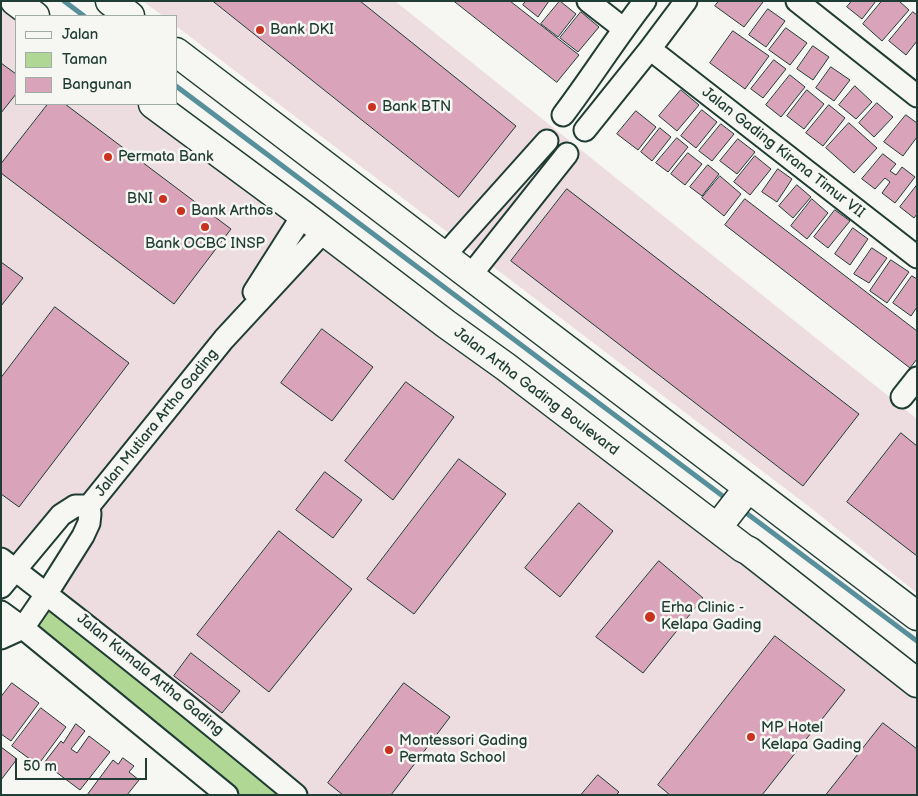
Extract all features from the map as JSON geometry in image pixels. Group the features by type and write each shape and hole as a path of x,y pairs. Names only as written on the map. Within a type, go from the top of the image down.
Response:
{"main road":[{"path":"16,1 34,15"},
{"path":"110,1 129,15"},
{"path":"178,54 470,276 745,492 917,616"},
{"name":"Jalan Artha Gading Boulevard","path":"154,105 439,319 721,523 743,548 917,683"},
{"path":"721,523 745,492"}],"street":[{"path":"588,1 624,29"},
{"path":"563,115 575,117 585,130 585,139 580,148 575,152 567,154 558,152 548,141 546,133 548,125 554,119 563,115 589,81 644,1"},
{"path":"585,130 686,1"},
{"path":"797,1 917,96"},
{"name":"Jalan Gading Kirana Timur VII","path":"650,49 917,257"},
{"path":"444,256 548,141"},
{"path":"470,276 567,154"},
{"name":"Jalan Mutiara Artha Gading","path":"23,628 83,536 89,524 89,506 224,339 313,223"},
{"path":"902,397 917,378"},
{"name":"Jalan Mutiara Artha Gading","path":"1,586 8,564 61,515 75,506 89,506"},
{"name":"Jalan Kumala Artha Gading","path":"8,564 217,729 296,795"},
{"path":"1,612 227,795"},
{"path":"1,638 23,628"}],"shaded area":[{"path":"1,1 15,1 15,105 154,105 917,691 917,795 301,795 47,593 89,523 75,506 16,570 1,558","holes":["296,226 215,350 99,493"]},
{"path":"143,1 395,1 917,419 917,593 807,505 178,28 178,15 162,15"}],"green space":[{"path":"47,593 301,795 227,795 23,628"}],"building":[{"path":"213,1 360,1 516,126 459,197"},
{"path":"454,1 510,1 579,55 557,82"},
{"path":"526,1 549,1 538,17 523,5"},
{"path":"560,1 576,14 558,37 541,24"},
{"path":"719,1 763,2 744,27 715,6"},
{"path":"852,1 876,1 862,19 847,7"},
{"path":"882,1 899,1 909,10 882,41 863,24"},
{"path":"768,9 785,21 766,47 749,35"},
{"path":"581,12 599,27 578,52 560,38"},
{"path":"913,12 917,15 917,41 906,55 889,41"},
{"path":"786,28 807,43 790,65 769,50"},
{"path":"733,31 769,56 745,89 710,63"},
{"path":"813,46 829,57 813,80 797,69"},
{"path":"774,60 786,69 763,98 751,89"},
{"path":"1,63 15,73 15,95 1,113"},
{"path":"831,67 850,80 834,101 816,88"},
{"path":"790,75 805,87 781,117 766,105"},
{"path":"855,86 872,102 856,119 839,105"},
{"path":"681,90 699,105 677,131 659,116"},
{"path":"807,90 824,104 804,129 787,116"},
{"path":"877,103 893,117 874,137 859,123"},
{"path":"47,105 66,105 231,229 174,304 1,173 1,164"},
{"path":"829,105 845,118 823,146 806,133"},
{"path":"702,110 717,122 696,148 681,136"},
{"path":"636,111 656,127 638,150 617,134"},
{"path":"906,115 917,123 917,137 903,156 884,142"},
{"path":"849,123 877,148 854,173 826,148"},
{"path":"721,124 734,134 712,161 699,151"},
{"path":"660,128 671,137 652,161 641,152"},
{"path":"677,138 688,147 668,172 656,163"},
{"path":"738,139 755,152 737,174 720,161"},
{"path":"688,153 702,164 685,185 671,174"},
{"path":"883,154 896,164 890,171 896,175 902,167 915,177 895,203 882,193 890,182 885,178 875,189 862,179"},
{"path":"755,156 771,169 750,195 734,182"},
{"path":"708,165 719,174 702,196 690,187"},
{"path":"778,169 792,179 777,202 762,192"},
{"path":"720,176 741,194 724,216 702,198"},
{"path":"797,185 811,197 793,218 779,206"},
{"path":"917,185 917,214 914,218 900,207"},
{"path":"567,189 859,414 803,486 511,261"},
{"path":"745,199 917,331 917,359 910,368 725,225"},
{"path":"812,199 828,213 807,239 791,226"},
{"path":"835,210 850,221 828,248 814,237"},
{"path":"853,228 868,239 850,265 835,254"},
{"path":"872,248 887,258 869,283 854,274"},
{"path":"891,260 909,272 887,303 870,291"},
{"path":"1,262 23,278 1,306"},
{"path":"912,276 917,279 917,307 911,316 893,303"},
{"path":"55,307 129,363 19,507 1,494 1,378"},
{"path":"322,329 373,367 332,421 281,383"},
{"path":"406,382 454,417 393,500 345,461"},
{"path":"901,433 917,446 917,556 847,502"},
{"path":"459,459 506,494 414,614 367,579"},
{"path":"325,472 362,500 333,538 296,510"},
{"path":"579,503 613,531 560,597 525,568"},
{"path":"279,531 352,589 269,692 197,635"},
{"name":"Erha Clinic - Kelapa Gading","path":"659,561 703,598 643,673 596,637"},
{"name":"MP Hotel Kelapa Gading","path":"775,636 845,690 762,795 670,795 658,785"},
{"path":"191,653 240,691 222,713 174,676"},
{"path":"12,683 39,703 11,741 1,734 1,697"},
{"name":"Montessori Gading Permata School","path":"404,683 450,717 391,795 343,795 328,783"},
{"path":"41,708 66,727 38,765 12,746"},
{"path":"883,723 917,749 917,795 826,795"},
{"path":"76,724 85,731 71,749 77,753 89,736 110,752 80,790 44,763 61,741 63,743"},
{"path":"1,747 17,759 1,780"},
{"path":"123,758 134,766 129,772 139,780 127,795 87,795 113,760 118,764"},
{"path":"598,775 619,792 616,795 581,795"}],"waterway":[{"path":"64,1 83,15"},
{"path":"178,88 728,500"},
{"path":"741,509 917,641"}],"place":[{"name":"Bank DKI","path":"260,30"},
{"name":"Bank BTN","path":"372,107"},
{"name":"Permata Bank","path":"108,157"},
{"name":"BNI","path":"163,199"},
{"name":"Bank Arthos","path":"181,211"},
{"name":"Bank OCBC INSP","path":"205,227"},
{"name":"Erha Clinic - Kelapa Gading","path":"650,617"},
{"name":"MP Hotel Kelapa Gading","path":"751,737"},
{"name":"Montessori Gading Permata School","path":"389,750"}]}
